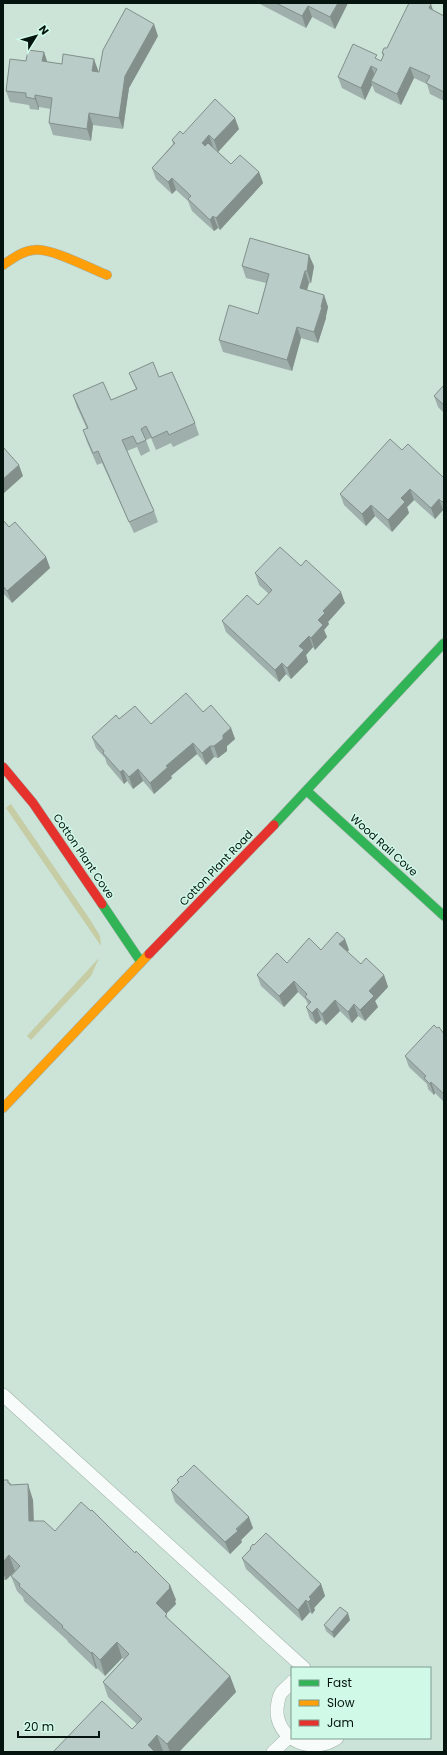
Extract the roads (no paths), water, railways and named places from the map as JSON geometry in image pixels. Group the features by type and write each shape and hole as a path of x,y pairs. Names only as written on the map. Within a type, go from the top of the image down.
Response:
{"street":[{"path":"3,265 20,254 33,250 46,250 107,275"},
{"name":"Cotton Plant Road","path":"3,1108 141,962 307,791 444,643"},
{"name":"Cotton Plant Cove","path":"3,767 33,803 141,962"},
{"name":"Wood Rail Cove","path":"307,791 444,916"}],"lane":[{"path":"3,1395 303,1667"},
{"path":"291,1683 281,1693 278,1701 276,1717 279,1727 288,1738 298,1745 311,1748 325,1746 336,1739"},
{"path":"273,1752 288,1738"}]}
